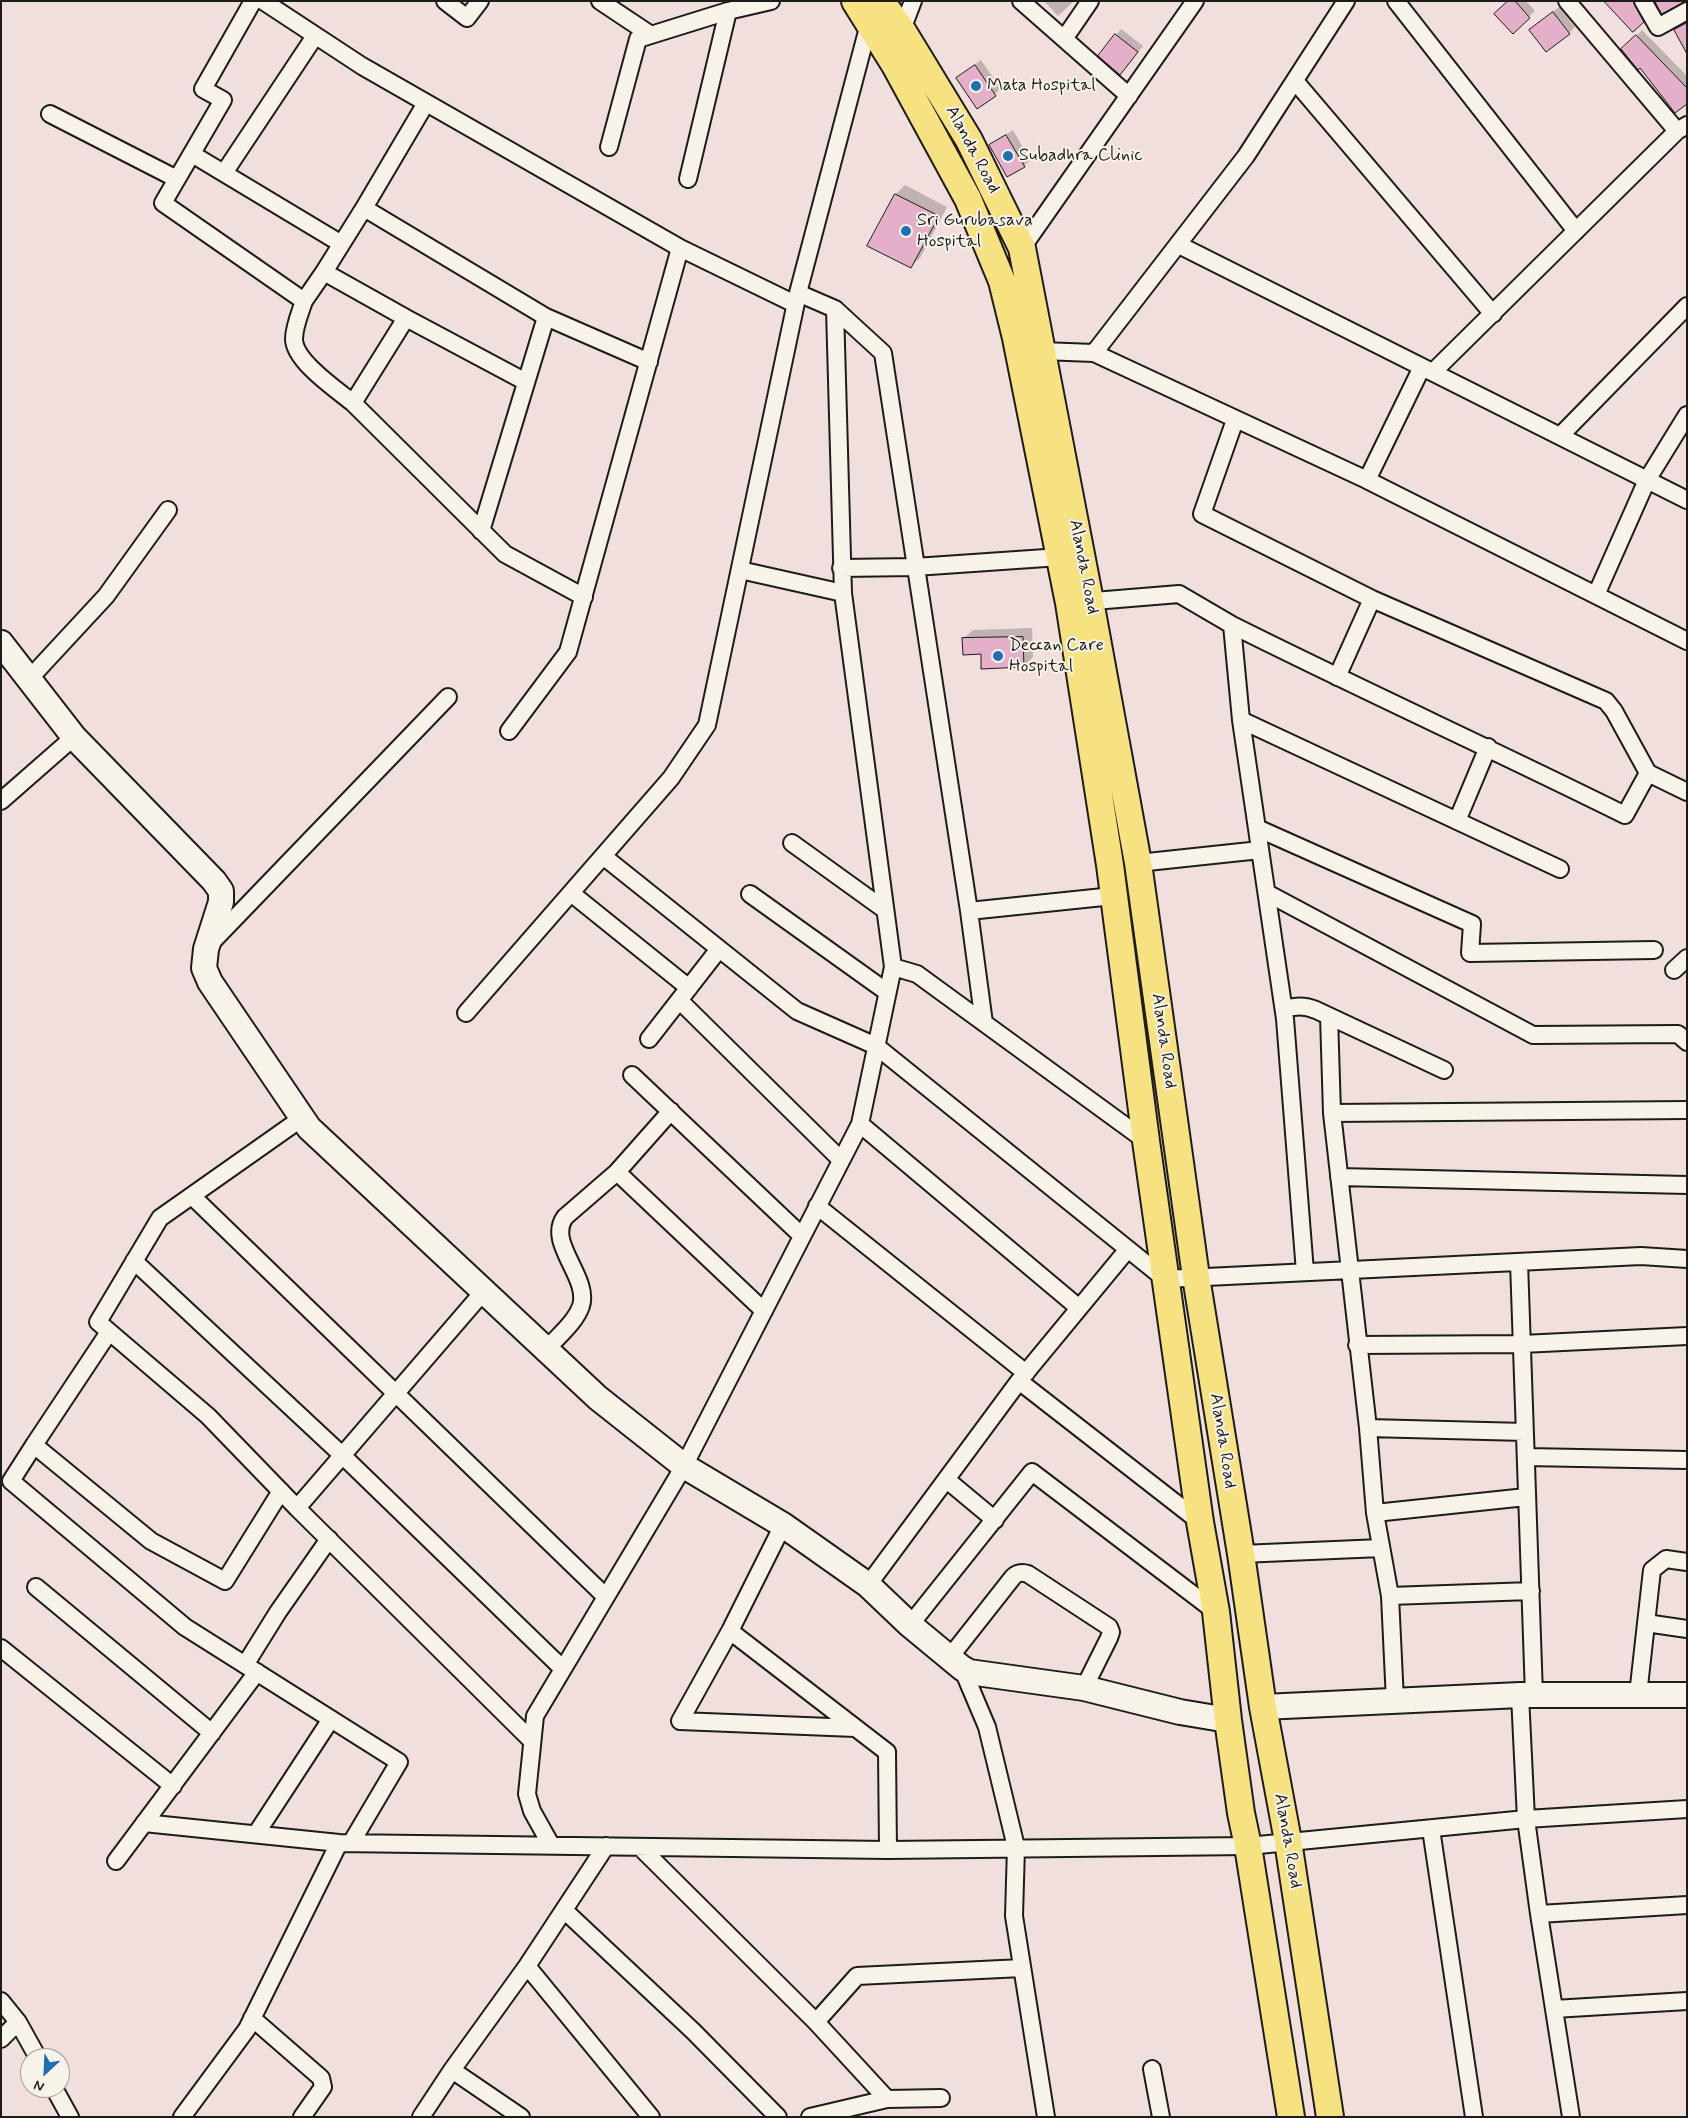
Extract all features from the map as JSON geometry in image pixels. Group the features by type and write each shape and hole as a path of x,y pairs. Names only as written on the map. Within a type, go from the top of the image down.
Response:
{"main road":[{"name":"Alanda Road","path":"855,1 872,13 891,58 968,199 1002,281 1016,338 1060,557 1079,602 1138,863 1196,1277 1264,1707 1288,1841 1330,2117"},
{"name":"Alanda Road","path":"881,1 902,30 970,140 1022,248 1042,351 1079,602 1114,896 1165,1279 1200,1522 1216,1612 1241,1813 1248,1846 1291,2117"}],"street":[{"path":"253,1 202,89 223,100 163,203 304,301"},
{"path":"263,1 362,66 680,248 797,298 835,309 883,353 969,911 984,1023"},
{"path":"445,1 467,18 480,1"},
{"path":"600,1 651,35"},
{"path":"609,147 638,39 728,11 772,1"},
{"path":"891,58 912,1"},
{"path":"1021,1 1129,96"},
{"path":"1064,39 1090,1"},
{"path":"1022,248 1195,1"},
{"path":"1094,353 1246,156 1346,1"},
{"path":"1396,1 1576,231"},
{"path":"1366,480 1428,370 1493,314 1682,128 1567,1"},
{"path":"1643,1 1658,27 1687,11"},
{"path":"688,179 728,11"},
{"path":"466,1013 671,778 707,725 797,298 872,13"},
{"path":"224,173 315,36"},
{"path":"1295,81 1493,314"},
{"path":"426,103 364,208 304,301 294,332 296,350 306,363 353,403 505,554 584,597"},
{"path":"50,114 177,179"},
{"path":"192,154 340,243"},
{"path":"364,208 546,317 649,362"},
{"path":"1178,245 1687,500"},
{"path":"509,731 568,652 680,248"},
{"path":"324,272 526,382"},
{"path":"1560,436 1687,306"},
{"path":"551,1845 532,1811 527,1794 535,1716 684,1466 860,1124 893,967 843,593 835,309"},
{"path":"481,531 546,317"},
{"path":"353,403 406,318"},
{"path":"1016,338 1042,351 1094,353 1366,480 1687,640"},
{"path":"1596,595 1647,480 1687,415"},
{"path":"1235,420 1202,514 1372,598 1606,701 1618,717 1648,772 1687,792"},
{"path":"30,678 106,596 168,510"},
{"path":"841,568 915,567 1060,557"},
{"path":"740,570 843,593"},
{"path":"1079,602 1178,594 1232,625 1337,677 1488,747 1625,815 1648,772"},
{"path":"1337,677 1372,598"},
{"path":"1232,625 1242,720 1284,1009 1305,1272"},
{"path":"3,650 30,678 74,737 214,881 221,891 221,902 206,949 204,968 210,982 309,1128 598,1398 684,1466 784,1524 868,1585 910,1625 969,1672 1084,1688 1180,1712 1228,1720"},
{"path":"206,949 448,697"},
{"path":"1242,720 1560,869"},
{"path":"1,800 74,737"},
{"path":"1457,821 1488,747"},
{"path":"1257,828 1472,924 1470,953 1654,950"},
{"path":"792,843 885,910"},
{"path":"1138,863 1260,850"},
{"path":"603,856 797,1011 876,1046 1165,1279 1641,1256 1687,1259"},
{"path":"570,893 684,994 841,1160"},
{"path":"1267,893 1533,1035 1678,1034 1687,1042"},
{"path":"750,894 887,992"},
{"path":"969,911 1114,896"},
{"path":"649,1039 719,949"},
{"path":"1674,970 1687,958"},
{"path":"893,967 917,974 1146,1141"},
{"path":"1284,1009 1306,1006 1444,1070"},
{"path":"1329,1016 1332,1113 1368,1428 1375,1513 1390,1596 1395,1700"},
{"path":"632,1075 802,1236"},
{"path":"1332,1113 1687,1110"},
{"path":"547,1350 575,1318 582,1298 581,1288 559,1232 561,1224 565,1217 617,1172 671,1112"},
{"path":"302,1118 160,1218 98,1322 208,1416 297,1508 532,1740"},
{"path":"860,1124 1080,1308"},
{"path":"617,1172 764,1311"},
{"path":"1340,1177 1687,1185"},
{"path":"192,1196 606,1597"},
{"path":"817,1206 1200,1522"},
{"path":"868,1585 1023,1377 1128,1248"},
{"path":"134,1261 342,1456 563,1669"},
{"path":"1519,1262 1526,1496 1531,1591 1527,1695 1526,1819 1571,2117"},
{"path":"297,1508 484,1291"},
{"path":"109,1332 11,1481 185,1627 399,1762 345,1843 247,2029 182,2117"},
{"path":"1358,1345 1522,1344 1687,1336"},
{"path":"1368,1428 1525,1432"},
{"path":"34,1445 151,1541 225,1581 281,1491"},
{"path":"1526,1457 1687,1460"},
{"path":"910,1625 1032,1472 1216,1612"},
{"path":"947,1480 995,1520"},
{"path":"1375,1513 1526,1496"},
{"path":"784,1524 730,1631 680,1721 855,1728"},
{"path":"116,1861 212,1733 251,1669 278,1612 329,1540"},
{"path":"1241,1554 1381,1548"},
{"path":"1638,1695 1652,1570 1666,1559 1687,1562"},
{"path":"956,1663 1013,1577 1023,1572 1109,1627 1111,1632 1109,1638 1084,1688"},
{"path":"36,1586 212,1733"},
{"path":"1390,1596 1531,1591"},
{"path":"1646,1623 1687,1628"},
{"path":"730,1631 886,1752 888,1850"},
{"path":"1,1648 172,1786"},
{"path":"956,1663 987,1728 1016,1847 1014,1916 1046,2117"},
{"path":"1264,1707 1527,1695 1687,1695"},
{"path":"256,1834 331,1719"},
{"path":"144,1824 345,1843 888,1850 1016,1847 1248,1846 1526,1819 1687,1809"},
{"path":"1431,1829 1474,2117"},
{"path":"420,2117 527,1966 606,1846"},
{"path":"640,1846 816,2022 887,2099"},
{"path":"1539,1914 1687,1905"},
{"path":"564,1910 693,2031 778,2117"},
{"path":"527,1966 651,2117"},
{"path":"816,2022 857,1976 1022,1968"},
{"path":"1,2001 18,2022 32,2048"},
{"path":"1554,2009 1687,2001"},
{"path":"252,2018 321,2078 323,2086 302,2117"},
{"path":"1,2039 18,2022"},
{"path":"452,2070 521,2117"},
{"path":"1152,2070 1161,2117"},
{"path":"60,2098 70,2117"},
{"path":"810,2117 887,2099 941,2098"}],"building":[{"path":"1508,1 1515,1 1530,18 1513,34 1494,14"},
{"path":"1604,1 1633,1 1644,22 1633,32"},
{"path":"1655,1 1686,1 1662,14"},
{"path":"1553,12 1570,34 1546,52 1529,30"},
{"path":"1687,23 1687,54 1674,30"},
{"path":"1115,34 1138,52 1120,75 1098,56"},
{"path":"1636,35 1687,88 1687,104 1675,113 1640,68 1638,70 1621,49"},
{"path":"975,65 996,96 977,109 956,78"},
{"path":"1006,135 1025,167 1007,177 989,145"},
{"path":"895,194 939,216 911,268 867,246"},
{"path":"1023,637 1024,667 981,669 981,654 963,655 962,638"}],"place":[{"name":"Mata Hospital","path":"976,86"},
{"name":"Subadhra Clinic","path":"1008,156"},
{"name":"Sri Gurubasava Hospital","path":"906,231"},
{"name":"Deccan Care Hospital","path":"998,656"}]}
